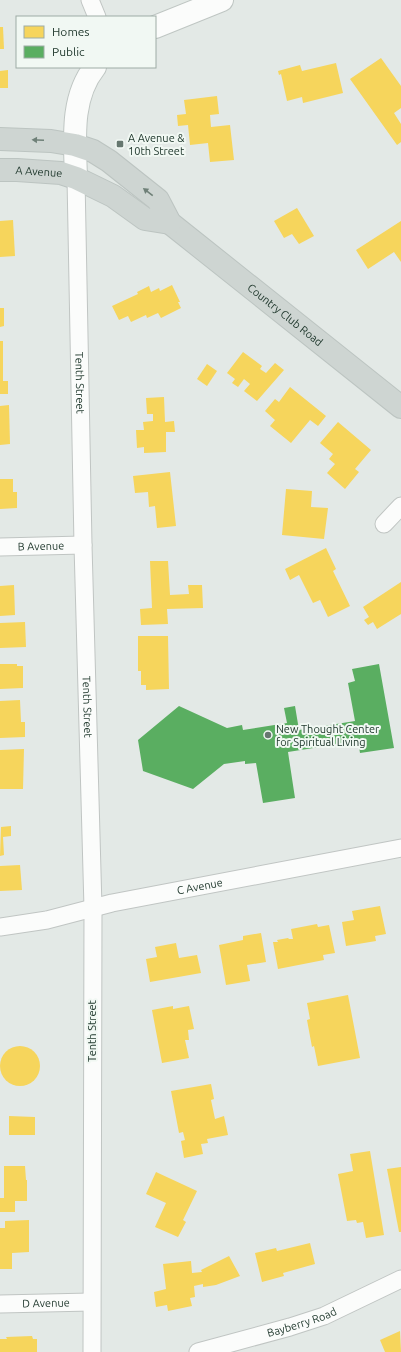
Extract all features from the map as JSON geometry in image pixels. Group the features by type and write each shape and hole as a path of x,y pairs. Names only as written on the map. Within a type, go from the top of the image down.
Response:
{"main road":[{"path":"0,139 50,140 75,145"},
{"name":"Country Club Road","path":"75,145 93,151 109,161 158,200 170,223 401,407"},
{"name":"A Avenue","path":"0,170 47,171 61,173 76,178"},
{"name":"Country Club Road","path":"76,178 112,196 145,219 170,223"}],"street":[{"path":"90,0 97,16"},
{"path":"156,27 222,0"},
{"name":"Tenth Street","path":"92,1352 93,908 83,545 75,122 78,102 85,83 94,68"},
{"path":"384,524 401,506"},
{"name":"B Avenue","path":"0,547 83,545"},
{"name":"C Avenue","path":"0,927 47,920 112,902 401,848"},
{"name":"Bayberry Road","path":"198,1352 290,1327 324,1316 401,1278"},
{"name":"D Avenue","path":"0,1304 91,1302"}],"building: Homes":[{"path":"0,27 3,27 4,49 0,49"},
{"path":"381,58 401,86 401,108 394,113 401,124 401,142 397,145 350,79"},
{"path":"336,63 343,93 303,103 302,97 287,101 281,74 279,75 278,71 300,65 302,71"},
{"path":"8,70 8,88 0,88 0,71"},
{"path":"217,96 219,114 210,115 211,127 230,125 234,160 210,162 208,143 190,145 188,125 178,126 177,115 186,114 184,100"},
{"path":"297,208 314,236 299,244 292,234 284,238 274,221"},
{"path":"13,220 15,256 0,257 0,221"},
{"path":"401,221 401,262 394,252 368,269 356,250"},
{"path":"172,285 180,302 178,302 181,308 161,318 158,313 147,318 146,315 131,322 128,316 119,320 112,306 138,294 137,292 149,286 151,292 159,288 160,291"},
{"path":"0,308 4,308 4,326 0,327"},
{"path":"0,341 3,341 3,381 8,381 8,394 0,394"},
{"path":"243,352 262,366 260,369 266,373 275,363 284,370 257,401 244,391 250,384 244,379 238,387 232,383 235,379 227,373"},
{"path":"207,364 217,371 207,386 197,379"},
{"path":"290,387 326,416 318,426 310,420 291,443 270,426 275,420 265,411 275,399 279,402"},
{"path":"164,397 165,422 174,421 175,432 166,432 166,452 144,453 144,447 137,448 136,430 144,430 143,422 153,421 153,414 147,414 146,398"},
{"path":"9,405 10,444 0,445 0,406"},
{"path":"338,422 371,450 355,469 359,472 345,489 327,473 335,464 329,459 333,454 320,443"},
{"path":"170,472 176,526 157,528 155,506 149,507 148,492 135,493 133,476"},
{"path":"0,479 13,479 13,492 17,492 17,508 0,509"},
{"path":"286,489 312,491 311,507 328,508 324,539 282,535"},
{"path":"326,548 336,569 333,571 350,606 328,617 320,600 313,603 299,575 290,580 285,569"},
{"path":"150,561 168,561 170,595 189,594 188,585 202,585 203,608 167,609 168,624 141,625 140,609 152,608"},
{"path":"401,582 401,614 377,629 373,622 368,625 364,620 369,617 363,607"},
{"path":"14,585 15,615 0,616 0,586"},
{"path":"25,622 26,647 0,648 0,623"},
{"path":"138,636 168,636 169,689 146,690 146,685 141,685 141,671 138,671"},
{"path":"0,664 17,664 17,666 23,666 23,688 0,689"},
{"path":"20,700 21,722 25,722 25,737 0,738 0,701"},
{"path":"24,749 23,789 0,789 0,750"},
{"path":"11,826 11,836 3,837 4,855 0,856 1,827"},
{"path":"20,865 22,890 0,891 0,866"},
{"path":"380,906 386,934 375,936 376,941 346,946 342,922 354,920 352,911"},
{"path":"317,924 318,927 329,925 335,953 323,955 324,960 278,969 273,942 278,942 277,940 288,938 293,939 291,929"},
{"path":"261,933 266,962 247,965 250,981 226,985 219,945 243,940 243,936"},
{"path":"176,943 179,958 197,955 201,973 150,982 146,959 157,957 155,947"},
{"path":"348,995 360,1058 318,1066 314,1046 312,1047 307,1020 310,1019 307,1003"},
{"path":"173,1006 173,1009 189,1006 194,1029 188,1030 189,1040 185,1040 189,1058 162,1063 152,1010"},
{"path":"20,1046 28,1048 34,1052 38,1058 40,1066 38,1074 34,1080 28,1084 20,1086 12,1084 6,1080 2,1074 0,1066 2,1058 6,1052 12,1048"},
{"path":"211,1084 214,1099 211,1100 215,1119 224,1116 228,1135 207,1139 208,1143 201,1144 203,1154 184,1158 181,1141 185,1140 183,1132 179,1133 171,1091"},
{"path":"9,1116 35,1117 35,1135 9,1135"},
{"path":"370,1151 384,1235 366,1238 363,1222 357,1223 356,1220 347,1221 338,1174 353,1171 350,1154"},
{"path":"4,1166 25,1166 27,1201 15,1201 15,1212 0,1212 0,1198 4,1198"},
{"path":"401,1167 401,1232 399,1232 387,1169"},
{"path":"156,1172 197,1191 183,1220 186,1222 178,1237 155,1227 166,1203 146,1194"},
{"path":"29,1220 29,1252 12,1253 12,1269 0,1269 0,1228 5,1228 5,1221"},
{"path":"310,1243 315,1264 283,1273 284,1276 262,1282 255,1253 276,1248 277,1251"},
{"path":"229,1256 240,1276 216,1285 203,1287 203,1284 194,1286 195,1297 190,1298 192,1306 168,1311 167,1305 156,1307 154,1292 166,1289 163,1264 191,1261 192,1273 202,1272 201,1270"},
{"path":"400,1331 401,1352 385,1352 380,1340"},
{"path":"32,1336 33,1339 37,1339 37,1352 0,1352 0,1339 7,1339 6,1337"}],"building: Public":[{"name":"New Thought Center for Spiritual Living","path":"379,664 394,748 360,753 358,741 288,752 295,798 263,803 256,763 245,764 245,761 224,764 193,789 143,771 138,740 179,706 227,728 242,725 243,730 287,723 284,708 295,706 299,730 355,721 348,683 355,681 352,669"}],"place":[{"name":"A Avenue & 10th Street","path":"120,144"},
{"name":"New Thought Center for Spiritual Living","path":"268,735"}]}
